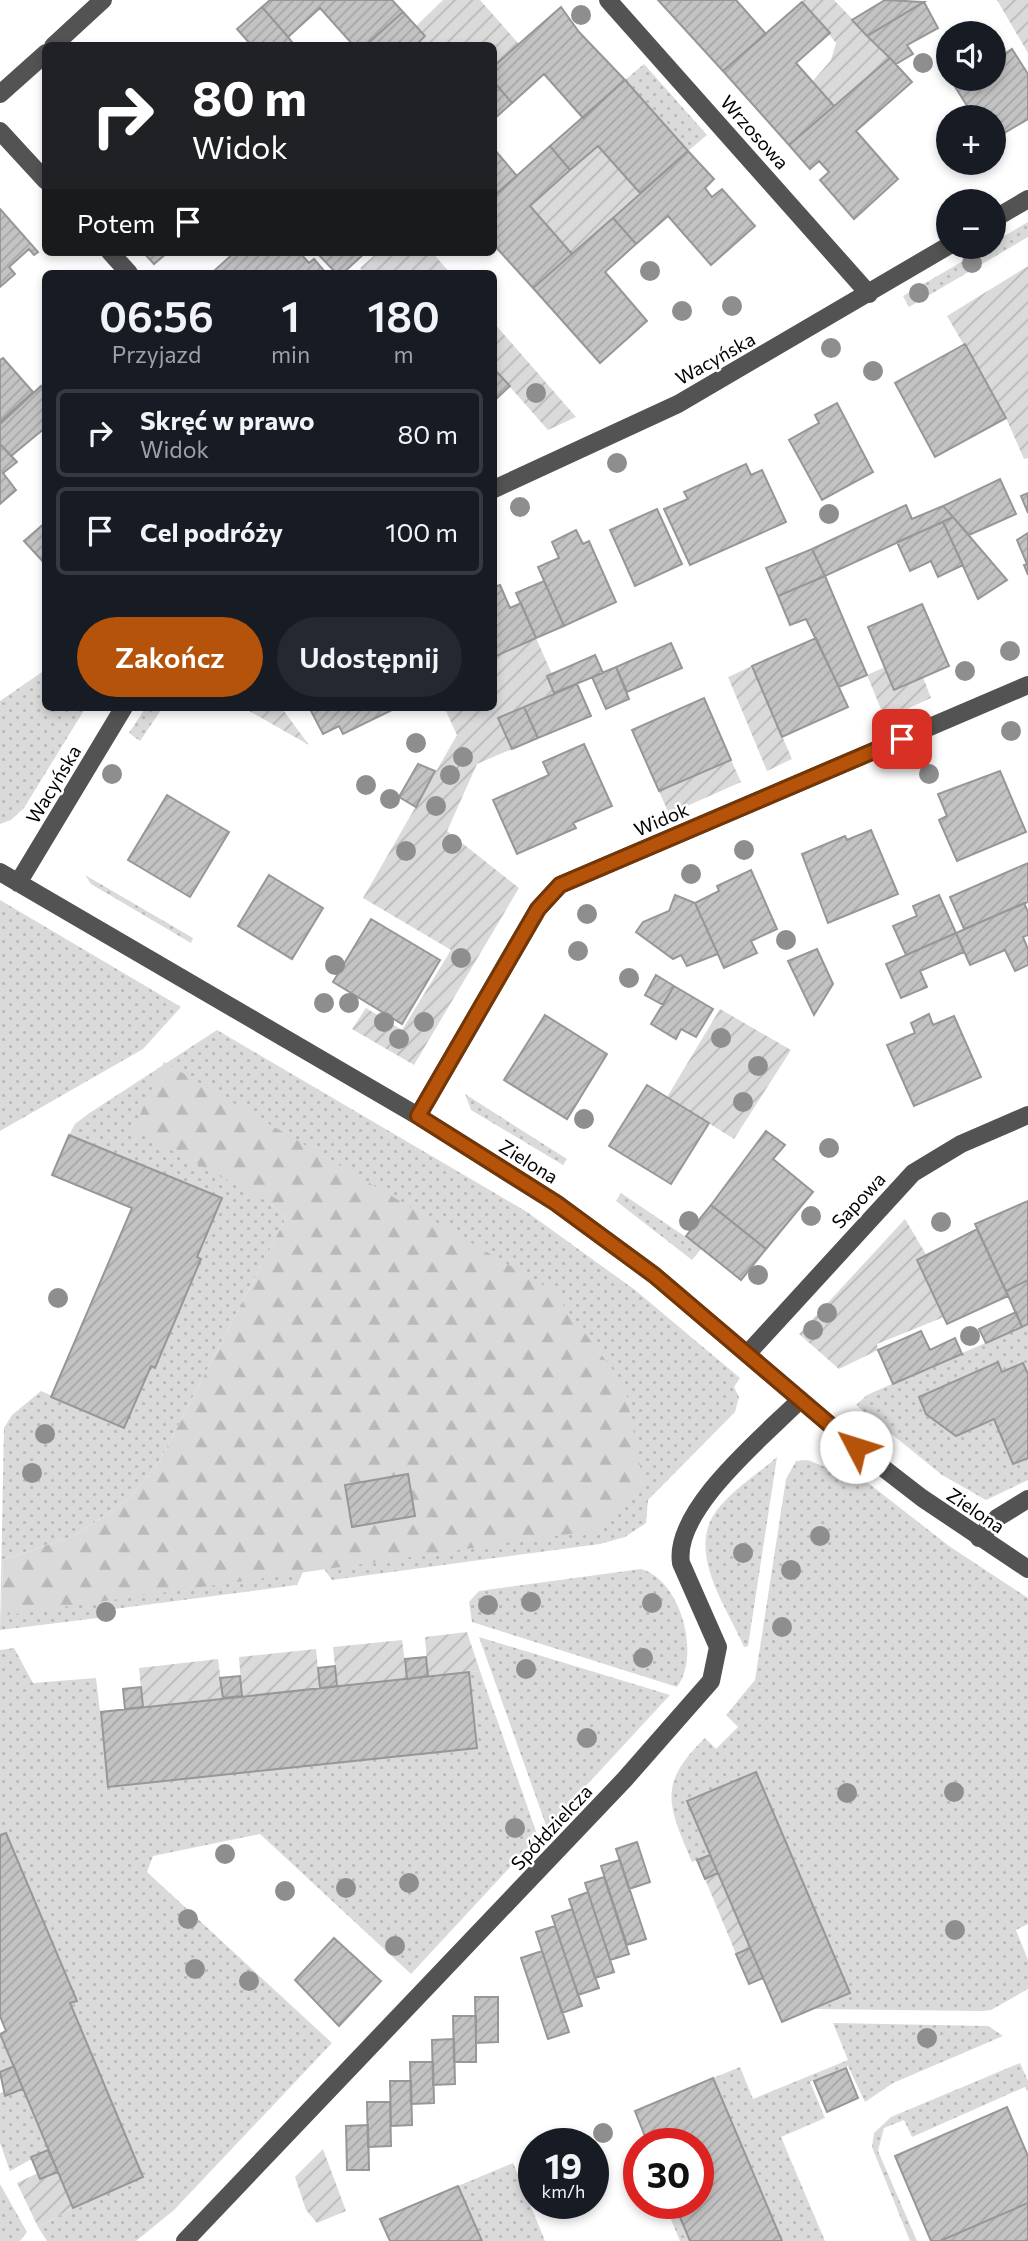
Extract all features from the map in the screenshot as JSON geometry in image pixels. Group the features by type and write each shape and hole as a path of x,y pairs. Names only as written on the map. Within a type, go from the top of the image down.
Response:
{"street":[{"path":"57,42 103,0"},
{"name":"Wrzosowa","path":"608,0 869,294"},
{"path":"0,94 42,56"},
{"path":"0,131 42,177"},
{"path":"1006,212 1028,199"},
{"name":"Wacyńska","path":"497,488 678,404 936,253"},
{"path":"114,256 126,270"},
{"name":"Widok","path":"418,1116 538,909 560,885 1028,685"},
{"name":"Wacyńska","path":"18,883 122,711"},
{"name":"Zielona","path":"0,872 418,1116 556,1203 654,1275 800,1400 900,1481 979,1538 1028,1569"},
{"name":"Sapowa","path":"748,1353 913,1172 961,1144 1028,1115"},
{"name":"Spółdzielcza","path":"185,2241 625,1779 711,1681 718,1647 681,1563 679,1548 695,1510 800,1400"},
{"path":"979,1538 997,1518 1028,1499"}],"green space":[{"path":"443,0 480,0 519,44 497,63 497,42 419,42 416,26"},
{"path":"834,0 890,58 834,106 813,81 831,60 836,43 802,2"},
{"path":"997,0 1028,0 1028,53"},
{"path":"644,64 707,135 688,151 625,80"},
{"path":"598,146 640,193 572,254 530,206"},
{"path":"1028,222 1028,237 1006,250 1006,235"},
{"path":"374,256 435,256 447,270 362,270 360,268"},
{"path":"966,259 991,259 909,307 903,296"},
{"path":"1028,266 1028,458 1024,459 1006,418 947,316"},
{"path":"497,326 576,417 548,430 497,372"},
{"path":"536,638 552,674 547,676 554,693 498,718 512,749 477,764 447,831 519,888 414,1065 352,1029 366,1008 402,1030 451,950 363,898 457,735 446,711 497,711 497,656"},
{"path":"752,666 792,759 767,771 728,677"},
{"path":"885,667 923,677 931,698 885,719 867,675"},
{"path":"42,672 42,711 84,711 24,808 11,820 0,824 0,701"},
{"path":"143,711 160,711 140,741 129,733"},
{"path":"249,711 284,711 309,745"},
{"path":"731,760 741,782 669,814 659,791"},
{"path":"85,875 193,938 191,943 91,884"},
{"path":"0,900 181,1007 143,1049 0,1131"},
{"path":"720,1009 791,1050 734,1139 667,1097"},
{"path":"217,1030 527,1212 635,1290 740,1378 734,1387 739,1397 735,1412 648,1500 646,1523 625,1537 600,1544 332,1580 324,1569 426,1554 644,1486 270,1203 286,1218 159,1462 130,1498 74,1536 3,1560 1,1615 303,1572 297,1585 114,1609 114,1616 0,1630 4,1428 12,1415 41,1391 124,1427 151,1366 155,1367 201,1259 197,1257 222,1198 69,1135 75,1124 88,1114"},
{"path":"164,1062 553,1291 625,1386 644,1487 597,1530 1,1616 3,1560 74,1536 130,1498 159,1462 286,1218 270,1203 133,1130"},
{"path":"465,1094 567,1159 563,1165 471,1110"},
{"path":"621,1193 702,1248 692,1260 616,1201"},
{"path":"905,1219 927,1256 917,1261 944,1317 877,1344 878,1350 839,1369 799,1334"},
{"path":"1028,1324 1028,1374 1002,1372 997,1362 919,1397 926,1414 956,1436 994,1419 1013,1464 1028,1458 1028,1480 986,1500 942,1475 856,1405 867,1395"},
{"path":"777,1457 748,1646 744,1647 721,1600 708,1565 705,1548 707,1532 713,1516 726,1500"},
{"path":"808,1460 830,1469 849,1468 949,1546 1028,1598 1028,1924 1016,1930 1028,1960 1028,1989 991,2010 813,2009 850,1993 756,1773 688,1801 710,1855 692,1862 677,1826 671,1797 679,1769 705,1738 716,1749 738,1727 726,1715 755,1680 786,1479 796,1461"},
{"path":"641,1569 655,1576 667,1588 683,1620 687,1657 684,1673 677,1687 472,1622 469,1602 479,1591"},
{"path":"467,1632 480,1671 428,1676 425,1637"},
{"path":"479,1637 670,1695 547,1828"},
{"path":"402,1640 407,1679 337,1686 333,1647"},
{"path":"14,1648 33,1683 96,1678 109,1787 476,1748 469,1672 480,1671 538,1837 411,1974 260,1834 153,1856 147,1872 332,2043 174,2210 136,2241 47,2241 38,2227 73,2208 143,2177 70,2003 77,2000 7,1833 0,1835 0,1650"},
{"path":"316,1649 320,1688 242,1696 239,1657"},
{"path":"218,1659 223,1698 143,1707 139,1668"},
{"path":"718,1873 750,1948 736,1954 705,1879"},
{"path":"833,2023 988,2026 1003,2036 893,2083 865,2102 848,2066 810,2082 825,2118 781,2137 825,2241 782,2241 713,2078 740,2067 753,2099 848,2060"},
{"path":"0,2034 14,2066 0,2072"},
{"path":"1020,2063 1028,2081 1028,2092 1025,2087 912,2137 904,2120 884,2128 878,2151 917,2241 910,2241 872,2147 874,2133 891,2117"},
{"path":"23,2089 48,2150 10,2171 0,2143 0,2093 3,2092 5,2096"},
{"path":"323,2149 346,2211 317,2223 306,2210 295,2177"},
{"path":"513,2163 518,2175 518,2219 536,2219 545,2241 482,2241 458,2186"},
{"path":"58,2172 73,2208 38,2227 17,2183 38,2173 40,2179"},
{"path":"0,2184 27,2232 20,2241 0,2241"},
{"path":"671,2219 681,2219 690,2241 680,2241"}],"building":[{"path":"270,0 392,0 403,12 369,42 350,42 320,8 288,37 262,7"},
{"path":"658,0 736,0 766,34 723,71"},
{"path":"885,0 924,2 867,36 852,20"},
{"path":"802,2 830,33 796,63 834,106 789,145 723,71"},
{"path":"924,2 936,24 936,29 907,45 913,54 896,64 867,36"},
{"path":"262,7 292,42 248,42 237,29"},
{"path":"561,7 579,32 625,80 583,118 544,74 512,103 497,86 497,63"},
{"path":"403,12 425,36 419,42 369,42"},
{"path":"1012,49 1028,74 1028,119 1006,132 1006,105 966,105 958,91 1006,91 1006,53"},
{"path":"890,58 912,82 856,131 898,179 854,219 820,180 829,172 819,161 810,169 789,145"},
{"path":"625,80 688,151 640,193 598,146 570,170 550,146"},
{"path":"497,86 512,103 497,116"},
{"path":"550,146 570,170 530,206 572,254 533,288 497,248 497,193"},
{"path":"688,151 714,179 705,188 712,197 722,189 755,226 711,265 668,216 636,244 613,218"},
{"path":"497,153 517,176 497,193"},
{"path":"0,209 38,252 34,255 29,249 9,267 15,274 0,287"},
{"path":"613,218 636,244 605,272 647,321 600,363 533,288"},
{"path":"147,256 163,256 154,264"},
{"path":"231,256 303,256 309,263 314,259 323,270 215,270"},
{"path":"320,256 362,256 346,270 333,270"},
{"path":"965,344 1006,418 935,457 895,383"},
{"path":"3,358 33,392 0,422 0,360"},
{"path":"497,372 510,386 497,398"},
{"path":"42,387 42,430 11,456 0,444 0,424"},
{"path":"837,403 873,472 822,500 789,440 819,423 815,415"},
{"path":"0,444 17,462 3,473 16,490 0,504"},
{"path":"746,464 751,475 762,470 786,522 690,565 664,509 688,499 684,492"},
{"path":"1000,479 1016,514 969,535 943,506"},
{"path":"1028,493 1028,513 1021,496"},
{"path":"906,505 912,519 943,506 953,517 825,576 812,549"},
{"path":"657,509 682,564 635,586 610,530"},
{"path":"953,517 1007,580 978,599 943,522"},
{"path":"943,522 963,565 938,577 931,561 910,571 897,542"},
{"path":"42,525 42,561 24,541"},
{"path":"576,530 583,544 589,541 616,602 564,626 538,567 559,558 552,542"},
{"path":"1028,533 1028,575 1024,565 1027,564 1017,540"},
{"path":"812,549 825,576 778,596 766,568"},
{"path":"825,576 867,675 839,687 806,619 790,625 778,596"},
{"path":"544,581 564,626 536,638 516,593"},
{"path":"500,585 510,608 521,603 536,638 497,656 497,586"},
{"path":"922,604 949,666 894,690 868,627"},
{"path":"816,638 848,707 782,737 752,666"},
{"path":"671,643 682,668 627,692 616,667"},
{"path":"595,655 603,673 554,693 547,676"},
{"path":"616,667 629,699 606,709 592,677"},
{"path":"577,684 591,716 538,738 524,707"},
{"path":"704,698 731,760 659,791 632,730"},
{"path":"524,707 538,738 512,749 498,718"},
{"path":"311,711 390,711 343,734 339,726 323,734"},
{"path":"584,744 612,806 573,823 576,828 517,854 493,800 549,775 543,762"},
{"path":"418,764 435,771 416,807 399,797"},
{"path":"1000,771 1026,832 957,861 939,820 947,816 938,794"},
{"path":"167,795 229,832 190,897 128,860"},
{"path":"871,830 898,894 828,923 802,854 845,836 847,840"},
{"path":"1028,863 1028,902 964,929 950,897"},
{"path":"751,870 777,929 751,941 757,953 724,968 695,903 719,891 717,886"},
{"path":"269,875 323,908 292,959 238,926"},
{"path":"675,895 695,903 718,954 687,966 681,955 673,959 636,932 643,922 669,911"},
{"path":"939,895 956,933 906,955 893,926 917,916 913,906"},
{"path":"1024,903 1028,912 1028,935 1023,937 1028,949 1028,965 1015,971 1005,950 970,965 956,933"},
{"path":"371,919 440,960 402,1024 333,982"},
{"path":"956,933 964,952 920,971 927,987 901,998 886,964"},
{"path":"817,949 833,984 814,1015 788,961"},
{"path":"656,975 674,986 663,1005 645,995"},
{"path":"674,986 713,1009 696,1037 681,1029 676,1039 651,1024"},
{"path":"929,1014 933,1025 954,1016 981,1077 914,1106 887,1045 915,1033 911,1023"},
{"path":"545,1015 607,1054 567,1119 504,1080"},
{"path":"647,1085 709,1123 671,1184 609,1146"},
{"path":"766,1131 785,1145 773,1159 813,1192 766,1249 711,1205"},
{"path":"69,1135 222,1198 197,1257 201,1259 155,1368 151,1366 124,1428 51,1397 132,1208 52,1175"},
{"path":"1028,1201 1028,1280 1006,1291 975,1224"},
{"path":"711,1205 766,1249 741,1280 686,1236"},
{"path":"977,1229 1008,1296 947,1324 917,1260"},
{"path":"1028,1280 1028,1324 1022,1327 1006,1291"},
{"path":"1016,1312 1022,1327 986,1343 979,1329"},
{"path":"921,1331 930,1350 955,1338 962,1354 893,1384 878,1350"},
{"path":"998,1362 1002,1372 1023,1363 1028,1374 1028,1458 1013,1464 994,1419 956,1436 926,1414 919,1397"},
{"path":"408,1474 415,1516 352,1527 345,1485"},
{"path":"426,1657 428,1676 407,1679 405,1659"},
{"path":"335,1666 337,1686 320,1688 318,1668"},
{"path":"469,1672 477,1748 108,1787 101,1712"},
{"path":"240,1676 242,1696 223,1698 220,1678"},
{"path":"141,1687 143,1707 125,1709 123,1689"},
{"path":"756,1772 850,1993 782,2022 687,1801"},
{"path":"6,1833 77,2001 70,2003 143,2177 73,2208 0,2034 6,2031 0,2016 0,1835"},
{"path":"637,1842 650,1882 629,1889 616,1849"},
{"path":"710,1855 718,1873 705,1879 697,1860"},
{"path":"620,1860 646,1939 627,1945 601,1866"},
{"path":"604,1877 629,1954 610,1960 585,1883"},
{"path":"588,1892 614,1972 595,1978 569,1899"},
{"path":"572,1909 599,1988 578,1995 552,1916"},
{"path":"555,1926 582,2006 562,2013 536,1932"},
{"path":"334,1938 381,1981 339,2026 295,1980"},
{"path":"750,1948 763,1978 749,1984 736,1954"},
{"path":"542,1951 569,2032 548,2039 521,1958"},
{"path":"475,1997 498,1997 498,2042 476,2043"},
{"path":"453,2016 476,2016 476,2062 454,2062"},
{"path":"454,2039 455,2084 433,2085 432,2040"},
{"path":"410,2062 433,2062 434,2103 411,2104"},
{"path":"14,2066 23,2089 5,2096 0,2072"},
{"path":"846,2068 858,2098 827,2112 814,2081"},
{"path":"713,2078 782,2241 690,2241 681,2219 714,2219 714,2128 642,2128 635,2111"},
{"path":"390,2081 411,2081 412,2125 391,2126"},
{"path":"367,2102 390,2102 391,2146 368,2147"},
{"path":"1007,2107 1028,2156 1028,2203 940,2241 931,2241 895,2156"},
{"path":"368,2125 369,2170 347,2170 346,2126"},
{"path":"48,2150 58,2172 40,2179 31,2157"},
{"path":"458,2186 482,2241 390,2241 380,2219"},
{"path":"1028,2203 1028,2241 940,2241"}],"route":[{"path":"856,1447 654,1275 556,1203 418,1116 538,909 560,885 902,739"}]}
